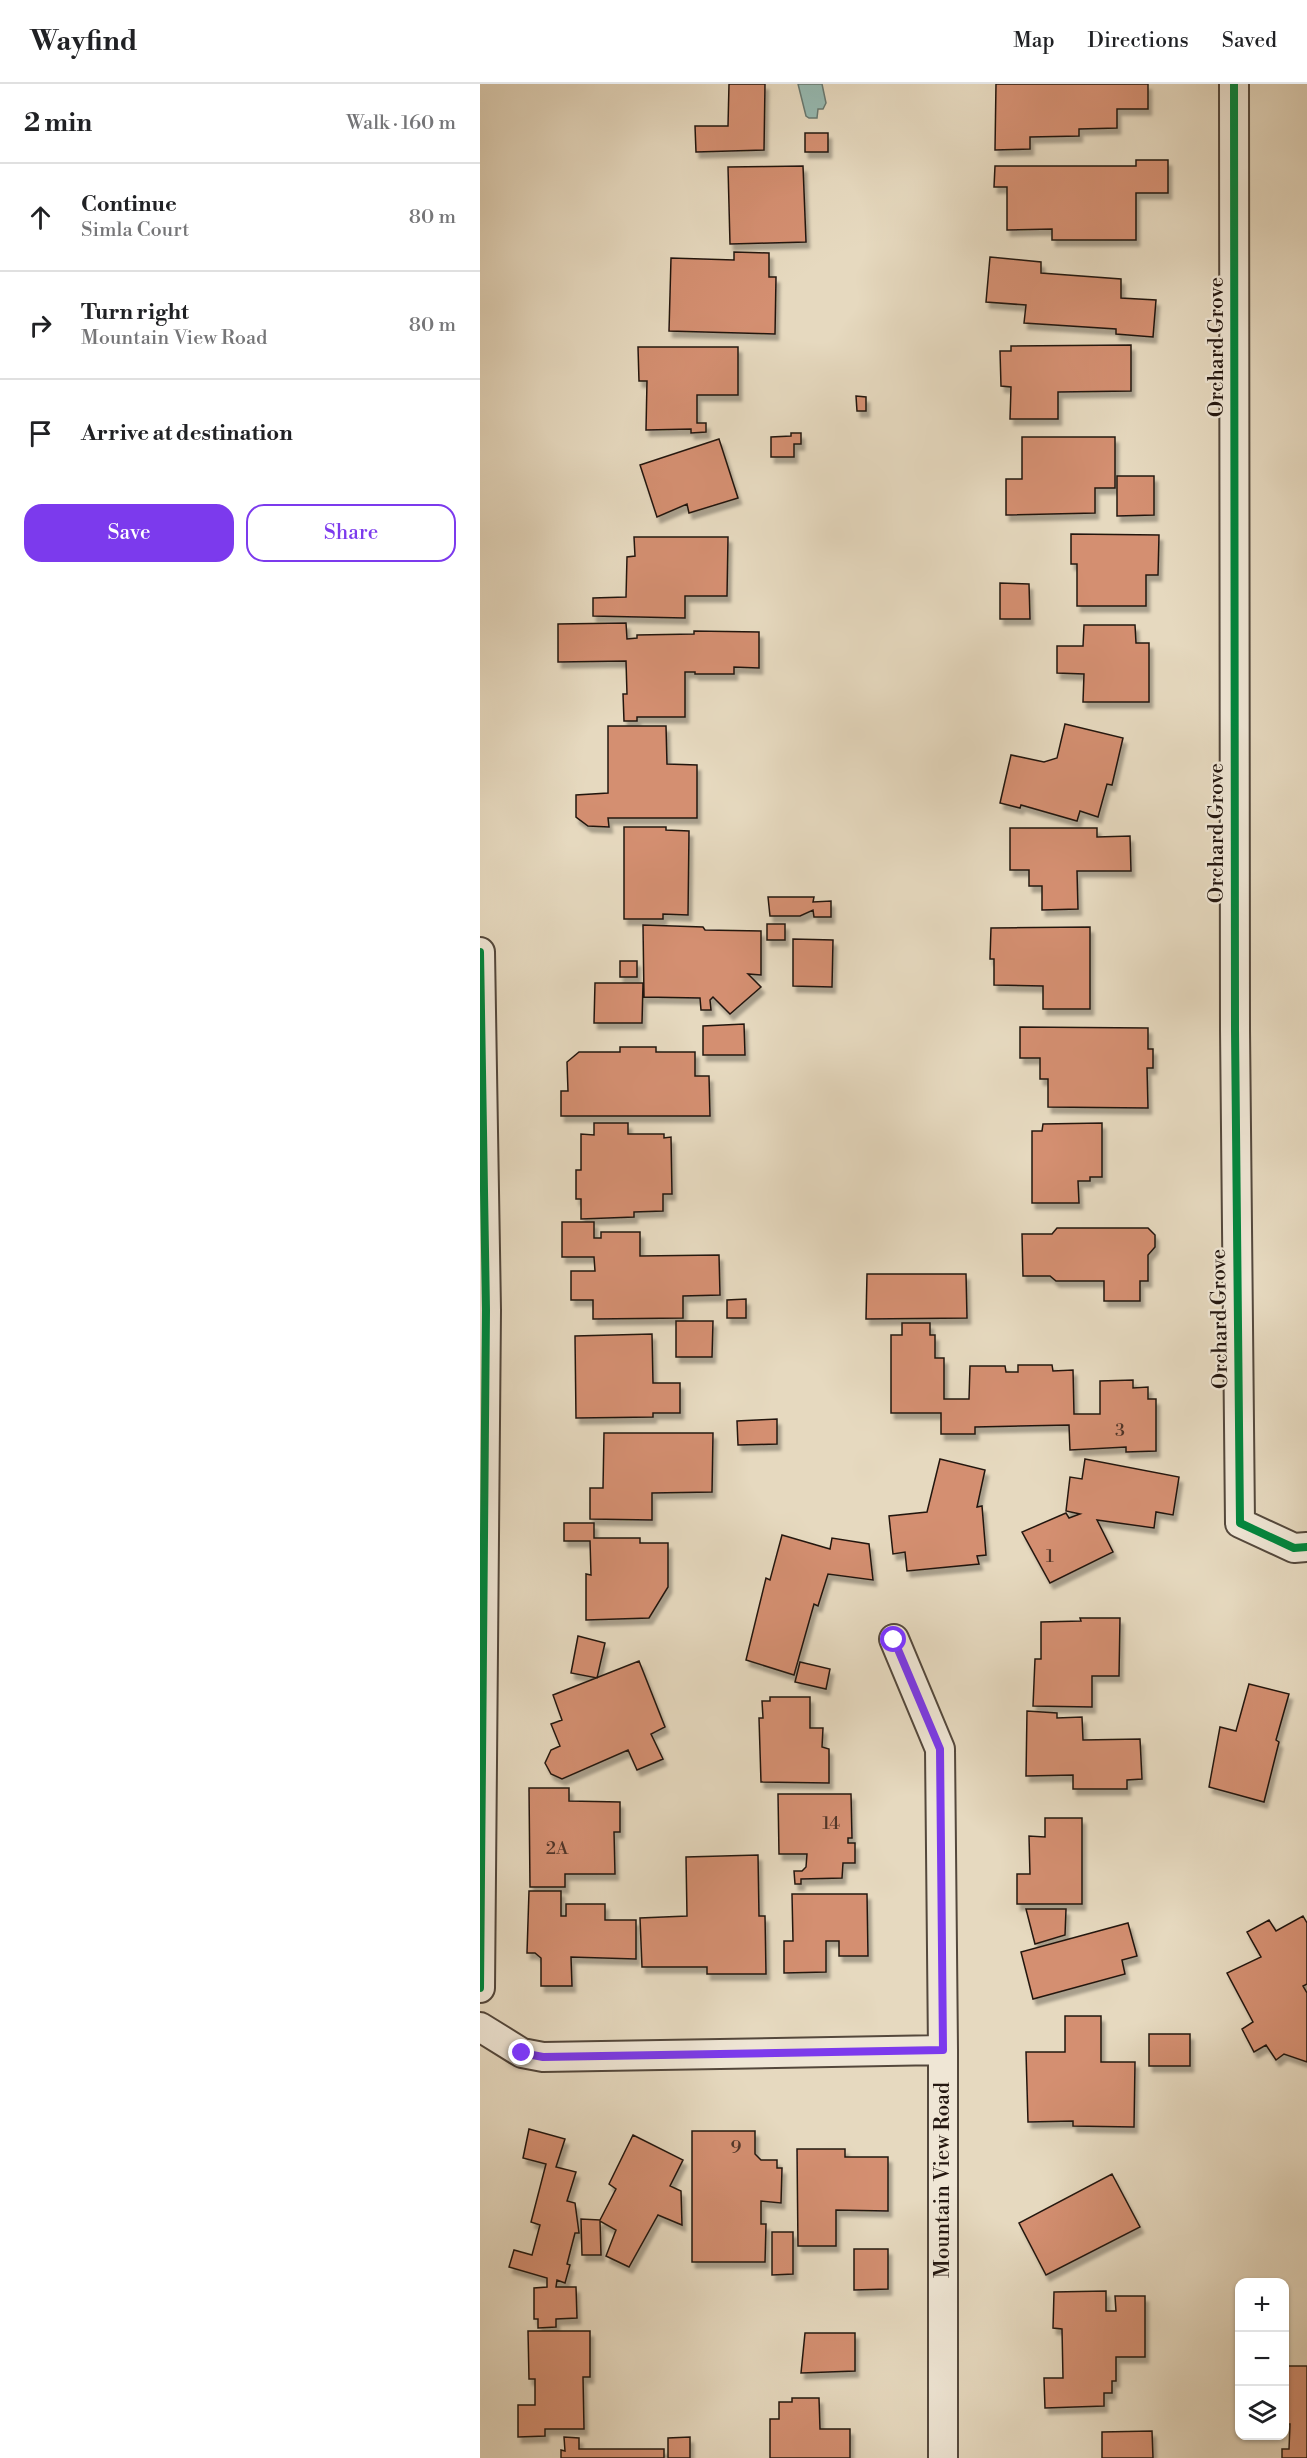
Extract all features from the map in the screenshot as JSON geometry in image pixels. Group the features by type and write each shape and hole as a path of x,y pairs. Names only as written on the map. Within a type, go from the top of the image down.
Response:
{"street":[{"name":"Orchard Grove","path":"1234,84 1235,1030 1240,1523 1300,1547"},
{"path":"480,952 483,1310 480,1988"},
{"name":"Mountain View Road","path":"894,1640 940,1749 943,2458"},
{"path":"480,2027 522,2053 543,2057 943,2050"}],"water":[{"path":"798,84 822,84 826,103 823,109 818,109 817,118 806,116"}],"building":[{"path":"729,84 765,84 764,150 696,152 695,126 728,126"},
{"path":"996,84 1148,84 1148,109 1117,109 1117,128 1079,129 1079,136 1030,137 1030,149 995,150"},
{"path":"805,133 828,133 828,152 805,152"},
{"path":"1136,160 1168,160 1168,193 1136,193 1136,240 1052,240 1052,229 1007,230 1007,187 994,187 995,166 1136,166"},
{"path":"803,166 806,242 730,244 728,167"},
{"path":"734,252 769,253 769,277 776,277 775,334 669,331 671,258 734,260"},
{"path":"990,257 1041,262 1041,273 1121,279 1121,298 1156,300 1153,337 1116,334 1116,329 1024,323 1026,305 986,302"},
{"path":"1131,345 1131,391 1058,392 1058,419 1010,419 1011,387 1001,386 1000,351 1011,351 1011,346"},
{"path":"638,347 738,347 738,395 697,395 697,423 706,423 706,432 691,433 691,429 646,430 647,381 639,381"},
{"path":"856,396 866,397 866,411 857,411"},
{"path":"791,433 801,433 801,444 794,444 794,457 771,457 771,437 791,436"},
{"path":"1022,437 1115,437 1115,488 1095,488 1095,513 1006,515 1006,479 1022,479"},
{"path":"719,439 738,498 689,513 687,504 657,517 640,465"},
{"path":"1117,476 1154,476 1154,515 1117,516"},
{"path":"1071,534 1159,535 1158,575 1146,575 1146,606 1077,606 1077,564 1071,564"},
{"path":"634,537 728,537 727,596 685,596 685,618 593,616 593,598 626,597 627,557 635,556"},
{"path":"1000,583 1029,584 1030,619 1000,619"},
{"path":"626,623 627,639 637,638 637,635 694,634 694,631 759,632 759,668 734,667 734,674 685,672 685,717 637,717 637,721 624,721 623,694 627,694 626,661 558,662 558,624"},
{"path":"1084,625 1135,625 1136,643 1149,643 1149,702 1083,702 1084,674 1057,673 1057,646 1083,646"},
{"path":"1065,724 1123,738 1112,785 1107,784 1098,817 1080,811 1077,821 1021,805 1020,808 1000,803 1011,755 1044,762 1057,758"},
{"path":"608,726 666,726 667,764 697,765 697,818 608,818 609,827 588,826 576,817 576,795 608,793"},
{"path":"624,827 666,827 666,830 689,831 688,915 663,914 663,919 624,919"},
{"path":"1010,828 1097,828 1097,837 1130,836 1131,871 1077,871 1078,909 1042,910 1042,886 1029,886 1029,870 1010,870"},
{"path":"768,897 814,897 813,902 831,901 831,917 814,917 813,910 800,916 770,916"},
{"path":"767,924 785,924 785,940 767,940"},
{"path":"643,925 703,927 705,930 761,931 761,975 748,974 761,987 730,1014 713,997 710,1000 711,1010 701,1010 700,998 644,997"},
{"path":"1090,927 1090,1009 1043,1009 1043,986 994,985 994,959 990,959 991,928"},
{"path":"793,939 833,940 832,987 793,986"},
{"path":"620,961 637,961 637,977 620,977"},
{"path":"595,983 643,983 642,1023 594,1023"},
{"path":"744,1024 745,1055 703,1055 703,1026"},
{"path":"1020,1027 1148,1028 1148,1049 1153,1049 1153,1068 1147,1068 1148,1108 1048,1107 1048,1079 1040,1079 1040,1058 1020,1058"},
{"path":"620,1047 656,1047 656,1052 695,1052 695,1076 709,1076 710,1116 561,1116 561,1091 568,1091 567,1062 579,1052 620,1052"},
{"path":"594,1123 628,1123 628,1134 664,1134 664,1138 671,1137 672,1194 663,1194 663,1211 634,1212 634,1217 581,1219 581,1199 576,1199 576,1170 581,1170 581,1134 594,1135"},
{"path":"1102,1123 1102,1177 1090,1177 1090,1181 1078,1181 1079,1203 1032,1203 1032,1131 1042,1131 1043,1124"},
{"path":"562,1222 594,1222 594,1238 601,1238 601,1232 640,1232 640,1256 719,1255 720,1295 683,1296 683,1318 593,1319 593,1300 571,1300 571,1271 595,1271 594,1257 562,1257"},
{"path":"1057,1228 1148,1228 1155,1235 1155,1247 1148,1255 1148,1281 1140,1281 1140,1301 1104,1301 1104,1281 1056,1281 1050,1276 1023,1276 1022,1234 1052,1234"},
{"path":"867,1274 966,1274 967,1318 866,1319"},
{"path":"746,1299 746,1318 727,1318 727,1300"},
{"path":"676,1321 713,1321 712,1357 676,1357"},
{"path":"902,1323 930,1323 930,1335 935,1335 935,1358 944,1358 944,1399 969,1399 970,1366 1005,1366 1006,1372 1018,1372 1018,1365 1052,1365 1053,1371 1073,1370 1074,1414 1100,1414 1100,1381 1133,1380 1133,1388 1148,1387 1148,1399 1156,1399 1156,1451 1126,1452 1126,1447 1070,1450 1069,1425 975,1427 975,1434 941,1434 941,1413 891,1413 891,1335 902,1335"},
{"path":"652,1334 653,1383 680,1383 680,1413 653,1413 653,1417 576,1418 575,1336"},
{"path":"777,1419 777,1444 738,1445 737,1421"},
{"path":"604,1433 713,1433 712,1492 652,1493 652,1520 590,1519 590,1488 603,1488"},
{"path":"940,1459 985,1470 977,1507 982,1506 986,1555 977,1556 979,1564 907,1571 905,1552 893,1554 889,1516 927,1512"},
{"path":"1085,1459 1179,1477 1173,1515 1156,1512 1154,1528 1097,1520 1113,1552 1050,1583 1022,1532 1066,1513 1069,1518 1080,1514 1066,1511 1070,1477 1082,1479"},
{"path":"564,1523 594,1523 594,1538 640,1538 640,1543 668,1543 668,1587 649,1618 586,1620 586,1574 591,1575 590,1541 564,1541"},
{"path":"782,1535 830,1549 832,1538 869,1544 873,1580 828,1574 818,1606 814,1604 794,1675 746,1660 766,1578 770,1580"},
{"path":"1080,1618 1120,1618 1119,1676 1092,1676 1092,1707 1033,1706 1035,1659 1041,1659 1041,1622 1081,1621"},
{"path":"578,1636 605,1643 597,1678 571,1673"},
{"path":"639,1661 665,1727 651,1734 663,1759 637,1770 628,1750 562,1779 551,1774 545,1763 551,1750 560,1746 551,1724 562,1720 553,1695"},
{"path":"800,1662 830,1669 826,1689 795,1682"},
{"path":"1249,1684 1289,1694 1276,1740 1279,1742 1264,1802 1209,1787 1220,1727 1236,1731"},
{"path":"770,1697 810,1697 810,1728 823,1728 822,1747 829,1749 829,1783 761,1782 759,1718 763,1718 762,1701 770,1701"},
{"path":"1027,1711 1057,1713 1057,1718 1082,1717 1083,1740 1140,1739 1142,1779 1127,1780 1127,1789 1073,1789 1073,1775 1026,1776"},
{"path":"529,1788 569,1788 569,1801 620,1802 620,1832 614,1832 615,1874 565,1874 565,1887 530,1887"},
{"path":"778,1794 851,1794 852,1838 848,1838 848,1843 855,1843 855,1863 843,1863 842,1878 801,1879 801,1884 795,1884 794,1871 802,1871 806,1867 807,1854 779,1854"},
{"path":"1045,1818 1082,1818 1082,1904 1017,1904 1017,1874 1030,1874 1029,1836 1045,1837"},
{"path":"758,1855 759,1916 765,1916 766,1974 707,1974 707,1967 642,1967 640,1918 687,1916 686,1857"},
{"path":"529,1891 561,1891 561,1916 566,1916 566,1904 605,1904 605,1920 636,1920 636,1959 571,1957 572,1986 541,1986 541,1958 535,1953 527,1953"},
{"path":"792,1894 867,1894 868,1956 839,1956 839,1941 826,1941 826,1972 784,1973 784,1941 793,1941"},
{"path":"1026,1909 1066,1909 1065,1935 1035,1944"},
{"path":"1303,1916 1307,1923 1307,1984 1303,1986 1307,1993 1307,2062 1284,2054 1276,2060 1266,2045 1254,2052 1242,2029 1253,2022 1227,1973 1261,1957 1247,1932 1269,1920 1276,1931"},
{"path":"1128,1923 1137,1956 1122,1960 1125,1974 1033,1999 1021,1952"},
{"path":"1065,2016 1101,2016 1101,2062 1135,2062 1134,2127 1073,2126 1073,2121 1028,2122 1026,2052 1065,2052"},
{"path":"1149,2034 1190,2034 1190,2066 1149,2066"},
{"path":"529,2129 565,2139 556,2167 576,2172 567,2201 575,2203 579,2233 575,2233 565,2283 557,2280 556,2287 576,2287 577,2318 556,2319 556,2327 538,2328 538,2319 534,2319 534,2288 547,2287 547,2278 509,2267 514,2250 532,2255 540,2225 531,2222 546,2164 523,2158"},
{"path":"692,2131 755,2131 755,2154 761,2160 777,2160 777,2168 782,2168 781,2203 761,2201 761,2224 766,2224 765,2262 692,2262"},
{"path":"633,2135 683,2160 670,2186 681,2191 682,2225 658,2215 629,2267 606,2256 616,2230 600,2221 601,2255 582,2255 581,2219 600,2220 616,2189 609,2184"},
{"path":"797,2149 845,2149 845,2157 888,2157 888,2211 836,2210 836,2246 798,2246"},
{"path":"1112,2174 1140,2227 1046,2275 1019,2223"},
{"path":"772,2232 793,2232 793,2274 772,2275"},
{"path":"854,2249 888,2249 888,2289 854,2290"},
{"path":"1106,2291 1106,2311 1116,2311 1115,2296 1145,2296 1145,2357 1116,2357 1116,2381 1112,2381 1112,2393 1104,2393 1104,2406 1045,2408 1044,2378 1063,2378 1062,2329 1053,2328 1054,2292"},
{"path":"528,2331 590,2331 590,2377 583,2377 584,2429 545,2429 545,2436 518,2437 518,2405 535,2405 535,2379 529,2379"},
{"path":"805,2333 855,2333 855,2371 801,2373"},
{"path":"1289,2366 1307,2366 1307,2458 1282,2458 1282,2449 1289,2449"},
{"path":"792,2398 819,2398 820,2429 850,2429 850,2458 770,2458 770,2419 779,2419 779,2402 792,2402"},
{"path":"1152,2431 1153,2458 1102,2458 1102,2432"},
{"path":"564,2437 579,2438 579,2449 664,2449 664,2458 561,2458 561,2450 565,2451"},
{"path":"690,2437 690,2458 668,2458 668,2438"}],"cycle path":[{"path":"1234,84 1235,1030 1240,1523 1294,1548 1307,1547"},
{"path":"480,952 486,1310 480,1988"}],"route":[{"path":"522,2053 543,2057 943,2050 940,1749 894,1640"}]}
